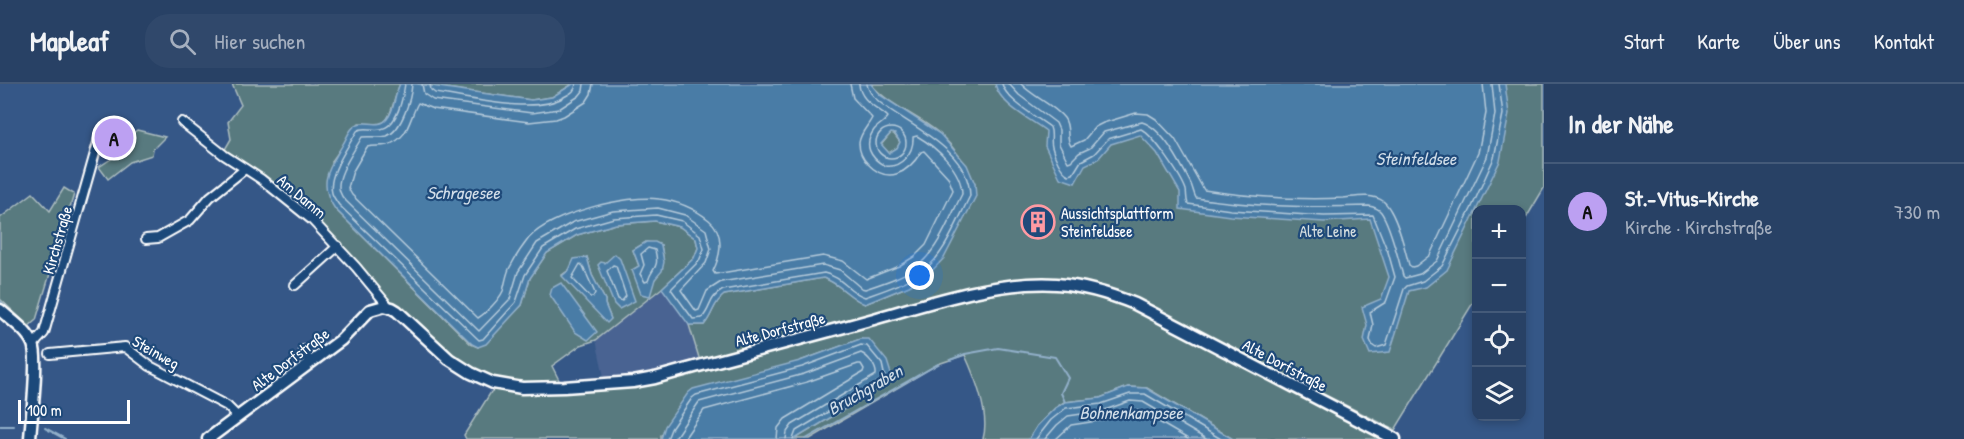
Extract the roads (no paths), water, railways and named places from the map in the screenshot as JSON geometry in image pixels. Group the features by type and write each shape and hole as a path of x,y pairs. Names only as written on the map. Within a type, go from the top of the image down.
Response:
{"street":[{"name":"Am Damm","path":"182,122 205,142 261,179 312,220 338,246 389,307"},
{"name":"Kirchstraße","path":"33,345 44,333 99,139"},
{"path":"146,239 158,238 190,220 210,197 245,169"},
{"path":"295,285 338,246"},
{"name":"Alte Dorfstraße","path":"389,307 397,311 449,359 481,378 508,387 564,387 633,382 655,378 988,290 1012,285 1056,284 1094,291 1136,304 1395,439"},
{"path":"370,310 374,296 371,285"},
{"path":"370,310 377,307 389,307"},
{"path":"0,310 25,333 33,345 35,371 30,439"},
{"name":"Alte Dorfstraße","path":"208,439 341,340 370,310"},
{"name":"Steinweg","path":"50,354 125,347 150,366 227,406 238,417"},
{"path":"304,350 310,363"}],"water":[{"name":"Schragesee","path":"400,84 417,84 531,100 552,97 573,84 871,84 880,95 940,134 967,165 975,184 976,196 944,258 929,274 909,286 865,304 823,278 724,295 704,325 689,325 662,288 694,258 698,248 696,239 680,227 655,221 616,224 577,235 547,253 530,278 522,305 486,344 478,347 472,344 335,209 327,191 326,183 330,168 350,131 360,123 384,122 392,111","holes":["891,133 895,134 900,142 897,148 889,153 881,144"]},
{"name":"Steinfeldsee","path":"995,84 1505,84 1509,114 1500,161 1479,205 1472,205 1472,219 1447,270 1426,287 1409,291 1390,352 1370,354 1364,340 1367,325 1362,307 1381,299 1389,277 1370,219 1324,222 1230,216 1180,209 1180,192 1157,153 1140,135 1111,144 1098,159 1085,165 1075,183 1060,178 1045,146 1046,131 1009,105 998,92"},
{"path":"646,242 661,245 664,262 662,271 655,279 650,296 641,294 632,270 639,266 633,250"},
{"path":"615,254 620,259 635,301 619,309 614,304 598,265 601,262 605,263"},
{"path":"587,257 592,275 605,300 611,319 607,323 562,276 569,270 574,259"},
{"path":"561,283 597,332 588,340 575,332 550,295 552,288"},
{"path":"860,339 869,339 887,361 893,380 795,439 661,439 665,426 693,389 800,361"},
{"name":"Bohnenkampsee","path":"1128,387 1146,388 1233,439 1029,439 1037,426 1055,408 1065,402 1100,398"}],"waterway":[{"path":"0,301 21,321"},
{"name":"Bruchgraben","path":"950,360 965,354 998,348 1055,357 1068,378 1061,393 1065,402"},
{"name":"Bruchgraben","path":"806,439 938,364"},
{"name":"Bruchgraben","path":"0,426 14,426"},
{"name":"Bruchgraben","path":"45,428 65,439"}],"place":[{"name":"St.-Vitus-Kirche","path":"114,138"},
{"name":"Aussichtsplattform Steinfeldsee","path":"1038,222"}],"park label":[{"name":"Alte Leine","path":"1328,231"}]}
